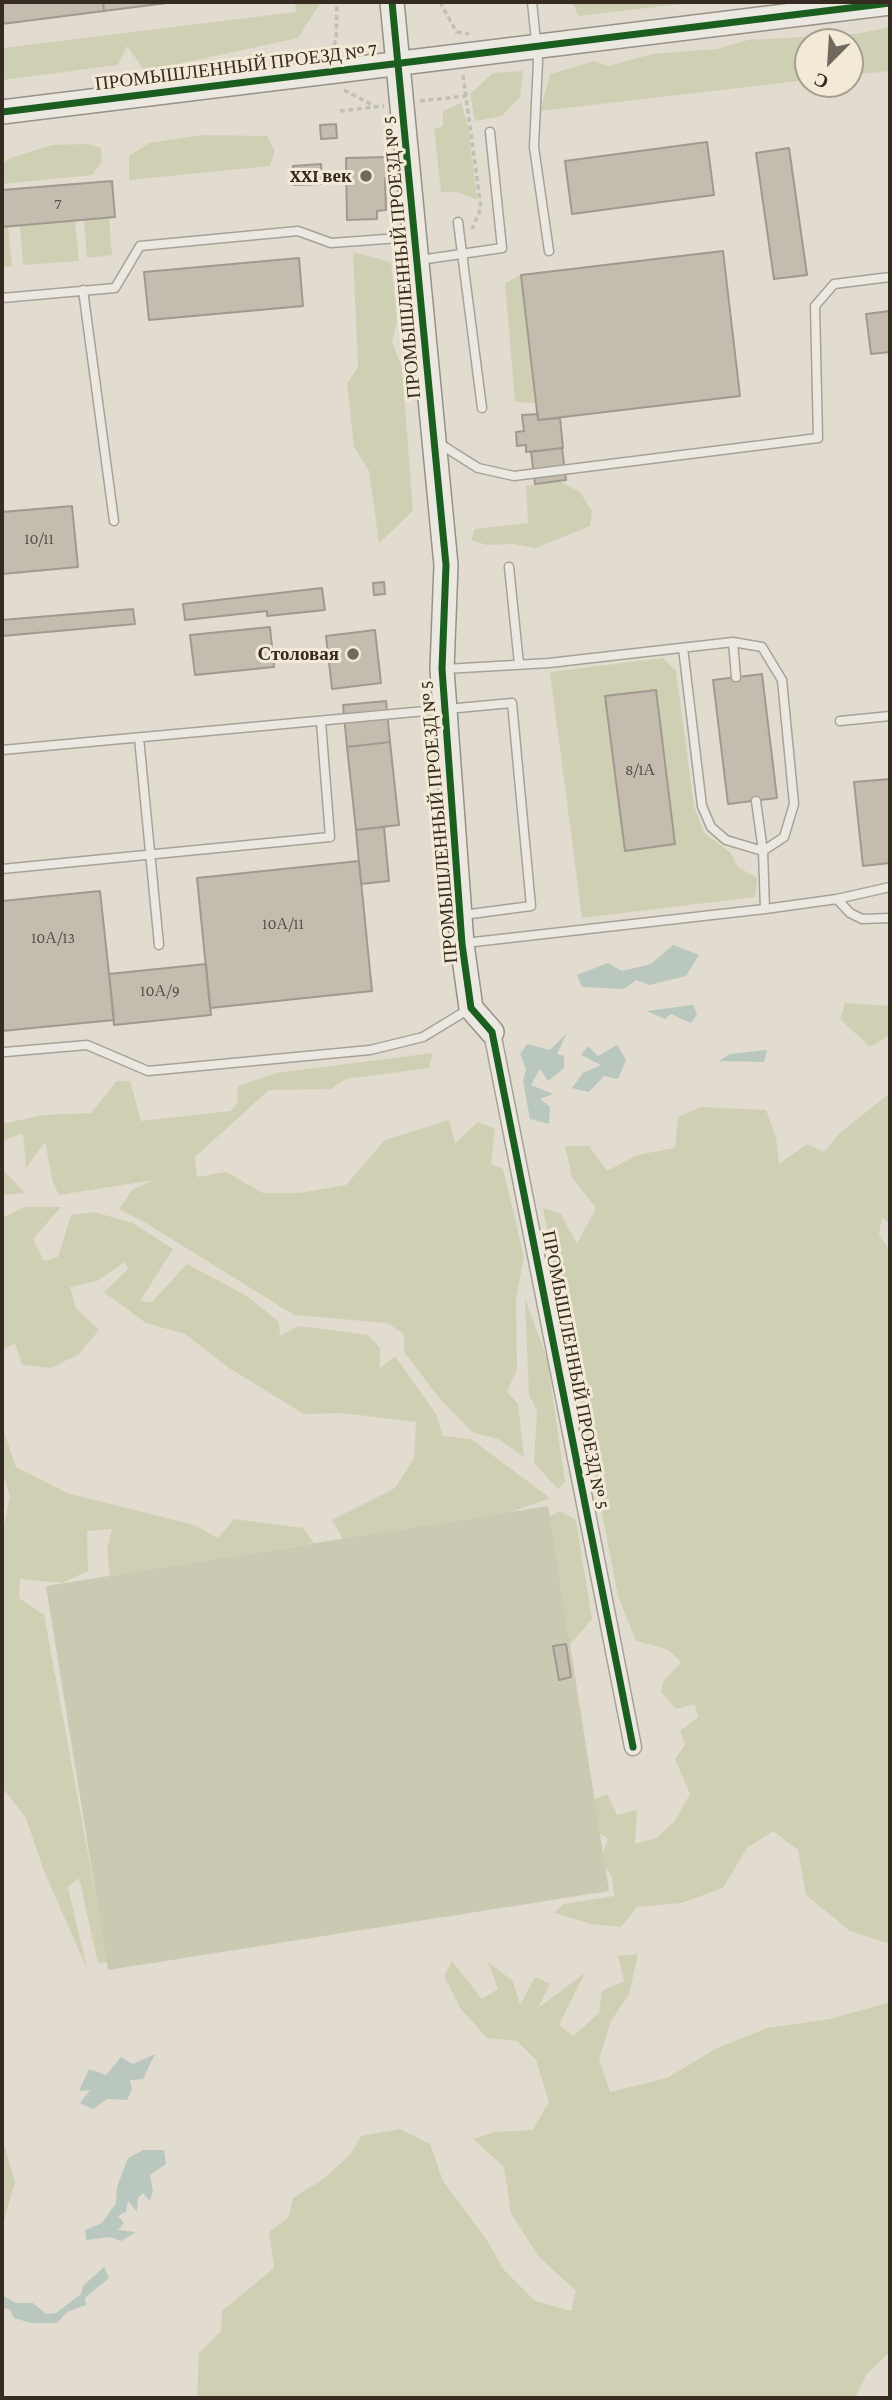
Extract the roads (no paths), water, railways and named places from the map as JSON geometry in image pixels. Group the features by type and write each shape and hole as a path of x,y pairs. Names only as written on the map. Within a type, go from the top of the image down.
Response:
{"street":[{"name":"ПРОМЫШЛЕННЫЙ ПРОЕЗД № 5","path":"392,2 446,565 442,669 460,916 471,1008 492,1032 633,1747"},
{"name":"ПРОМЫШЛЕННЫЙ ПРОЕЗД № 7","path":"2,112 890,3"}],"lane":[{"path":"532,2 537,46 534,148 549,251"},
{"path":"2,298 115,288 140,246 298,231 331,243 462,254 502,248 490,132"},
{"path":"458,222 482,408"},
{"path":"435,440 478,468 514,476 818,438 815,306 834,284 890,277"},
{"path":"83,290 114,521"},
{"path":"509,567 519,664"},
{"path":"442,669 519,664 733,642 762,647 782,680 794,804 784,837 763,851"},
{"path":"733,642 736,677"},
{"path":"683,648 702,806 711,827 726,840 763,851"},
{"path":"2,750 512,703 531,906 460,916"},
{"path":"840,721 890,716"},
{"path":"2,869 330,837 321,722"},
{"path":"139,738 159,945"},
{"path":"756,801 763,851 765,909"},
{"path":"463,944 765,909 836,899 890,887"},
{"path":"836,899 850,913 862,919 890,918"},
{"path":"5,1052 87,1045 148,1071 370,1050 423,1037 471,1008"}],"place":[{"name":"XXI век","path":"366,176"},
{"name":"Столовая","path":"353,654"}]}
